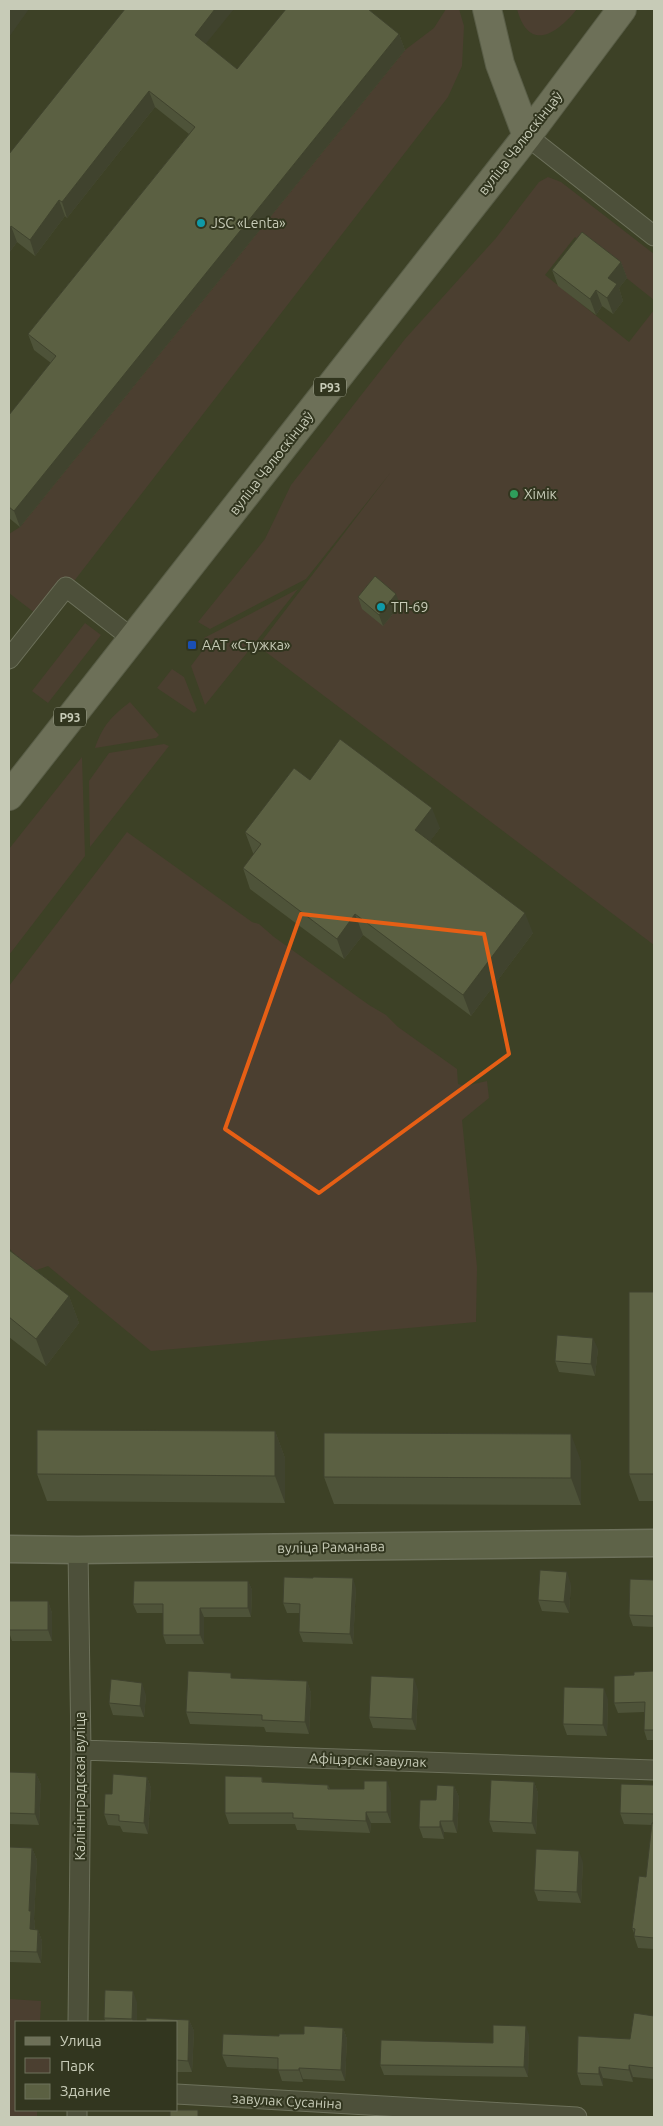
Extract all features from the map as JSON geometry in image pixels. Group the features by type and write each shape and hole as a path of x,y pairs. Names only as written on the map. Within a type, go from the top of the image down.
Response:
{"main road":[{"path":"487,9 500,64 527,136"},
{"name":"вуліца Чалюскінцаў","path":"9,796 527,136 622,9"},
{"name":"вуліца Раманава","path":"9,1549 78,1550 654,1543"}],"street":[{"path":"527,136 654,236"},
{"path":"9,660 66,587 133,639"},
{"name":"Калінінградская вуліца","path":"78,1550 81,1750 78,2021"},
{"name":"Афіцэрскі завулак","path":"81,1750 654,1770"},
{"name":"завулак Сусаніна","path":"178,2094 577,2117"}],"highlighted area":[{"path":"301,914 484,934 509,1054 319,1193 225,1129"}],"green space":[{"path":"446,9 459,9 464,26 462,66 448,97 44,620 9,593 9,534 20,527 405,50 434,28"},
{"path":"517,9 577,9 561,26 552,32 536,35 529,31 522,23"},
{"name":"Хімік","path":"548,177 561,182 654,254 654,300 575,237 545,275 629,342 654,310 654,945 258,646 391,472 306,579 210,629 198,622 265,539 291,485 405,339 496,238 539,182"},
{"path":"298,589 205,705 191,666 206,646 204,638"},
{"path":"85,623 101,635 48,703 32,691"},
{"path":"172,669 184,677 197,710 194,713 157,688"},
{"path":"130,702 159,735 156,738 95,748 108,722"},
{"path":"164,744 169,746 90,847 89,781 109,753"},
{"path":"82,757 85,856 9,955 9,849"},
{"path":"127,832 252,922 259,924 274,937 369,1005 386,1015 398,1027 457,1069 458,1084 465,1086 487,1081 489,1098 462,1120 477,1267 476,1322 151,1351 48,1266 31,1272 9,1248 9,986"},
{"path":"9,1999 41,2001 40,2021 15,2021 15,2111 37,2111 37,2117 9,2117"}],"building":[{"name":"JSC «Lenta»","path":"125,9 215,9 195,35 237,69 286,9 368,9 399,34 14,511 9,507 9,415 56,356 28,334 195,127 149,91 62,202 59,200 30,240 11,226 9,230 9,154"},
{"path":"582,232 621,262 608,278 617,284 607,298 596,290 590,299 552,270"},
{"path":"375,576 396,594 379,615 358,597"},
{"path":"340,739 432,808 415,830 525,913 463,995 355,914 337,939 243,868 261,844 245,832 294,768 310,780"},
{"path":"9,1250 69,1296 36,1339 9,1317"},
{"path":"629,1292 654,1292 654,1474 629,1474"},
{"path":"557,1335 593,1338 591,1364 555,1361"},
{"path":"37,1430 275,1431 275,1476 37,1474"},
{"path":"324,1433 571,1434 571,1478 324,1477"},
{"path":"540,1570 567,1572 564,1602 538,1600"},
{"path":"284,1577 353,1578 350,1634 299,1632 300,1604 283,1603"},
{"path":"630,1579 654,1580 654,1616 629,1615"},
{"path":"134,1581 248,1581 248,1608 200,1608 200,1635 163,1635 163,1604 133,1604"},
{"path":"9,1601 48,1601 48,1630 9,1630"},
{"path":"188,1671 231,1673 231,1678 307,1681 305,1722 262,1720 262,1715 186,1712"},
{"path":"654,1671 654,1730 644,1730 645,1702 614,1703 614,1676"},
{"path":"371,1676 414,1678 412,1719 369,1717"},
{"path":"111,1679 142,1683 140,1706 109,1703"},
{"path":"564,1687 604,1688 603,1725 563,1724"},
{"path":"9,1772 36,1773 35,1814 9,1813"},
{"path":"113,1774 147,1777 144,1823 119,1821 119,1815 104,1814 105,1794 112,1794"},
{"path":"225,1776 262,1777 262,1782 328,1785 328,1789 364,1789 364,1781 387,1781 387,1812 366,1812 366,1821 293,1818 293,1813 225,1813"},
{"path":"491,1780 534,1782 532,1823 489,1821"},
{"path":"621,1784 654,1785 654,1814 620,1813"},
{"path":"437,1785 454,1786 453,1821 440,1821 440,1827 419,1827 420,1800 436,1800"},
{"path":"652,1823 654,1823 654,1938 634,1936 635,1929 632,1928 639,1876 646,1877"},
{"path":"9,1847 32,1848 29,1911 31,1911 30,1929 38,1930 37,1952 9,1951"},
{"path":"536,1849 579,1851 577,1892 534,1890"},
{"path":"105,1990 133,1991 132,2019 104,2018"},
{"path":"634,2013 654,2016 654,2068 629,2065 629,2070 599,2067 599,2074 577,2073 578,2036 630,2039"},
{"path":"146,2018 189,2020 188,2061 178,2060 178,2021 146,2021"},
{"path":"493,2025 526,2026 524,2067 380,2065 381,2040 493,2043"},
{"path":"304,2026 343,2028 341,2070 299,2068 299,2070 278,2070 278,2058 222,2055 223,2034 279,2036 279,2034 304,2034"},
{"path":"198,2110 198,2117 170,2117 170,2111"}],"place":[{"name":"JSC «Lenta»","path":"201,223"},
{"name":"Хімік","path":"514,494"},
{"name":"ТП-69","path":"381,607"},
{"name":"ААТ «Стужка»","path":"192,645"}]}
